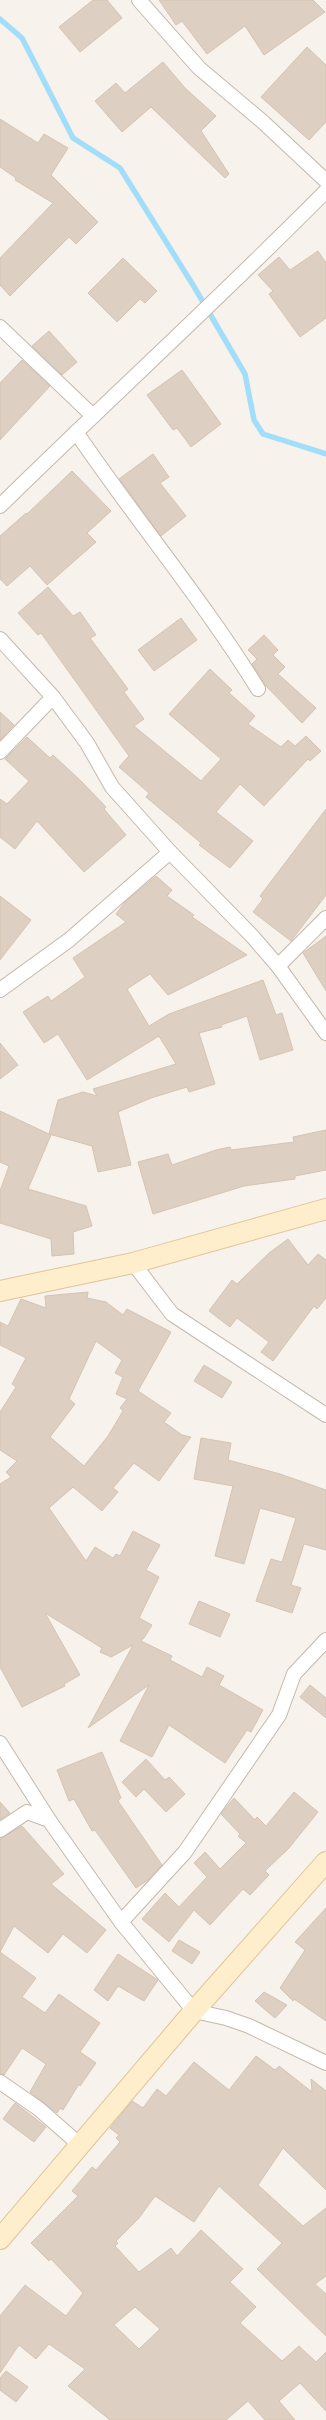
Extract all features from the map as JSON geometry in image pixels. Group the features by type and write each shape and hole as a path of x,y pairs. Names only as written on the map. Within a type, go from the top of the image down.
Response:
{"main road":[{"path":"0,1291 133,1263 326,1209"},
{"path":"0,2239 194,2011 326,1862"}],"street":[{"path":"139,0 199,68 264,122 326,181"},
{"path":"0,506 186,326 243,275 326,191"},
{"path":"0,327 93,416"},
{"path":"76,432 121,498 227,639 258,689"},
{"path":"0,639 53,696 87,743 112,787 170,852 253,937 278,966 326,1033"},
{"path":"0,752 53,696"},
{"path":"0,990 69,940 170,852"},
{"path":"278,966 326,918"},
{"path":"133,1263 172,1314 326,1415"},
{"path":"121,1922 185,1852 278,1715 294,1674 326,1640"},
{"path":"0,1743 49,1820 121,1922 194,2011 226,2018 249,2026 326,2063"},
{"path":"0,1830 27,1812 49,1820"},
{"path":"0,2082 39,2109 80,2145"}],"building":[{"path":"93,0 107,0 122,18 80,52 59,27"},
{"path":"159,0 313,0 325,12 264,55 245,26 207,54 182,21 176,25"},
{"path":"307,47 326,65 326,122 309,140 261,97"},
{"path":"163,62 185,88 216,116 201,131 229,174 225,178 151,107 122,132 95,101 116,83 125,93"},
{"path":"0,119 38,143 44,134 68,148 51,175 98,222 76,244 69,237 10,296 0,285 0,258 53,203 15,180 16,178 0,167"},
{"path":"318,251 326,263 326,318 300,337 269,294 273,291 258,275 279,257 290,270"},
{"path":"123,258 157,291 145,303 140,299 117,322 88,293"},
{"path":"49,331 77,362 62,375 32,346"},
{"path":"22,360 50,386 0,440 0,383"},
{"path":"182,370 221,424 191,447 177,428 173,430 147,395"},
{"path":"153,454 169,477 160,483 186,516 161,536 119,479"},
{"path":"72,471 111,511 87,533 96,542 47,585 30,566 7,586 0,579 0,536 26,513 27,514"},
{"path":"48,587 73,616 80,612 96,635 90,638 128,689 124,692 144,719 134,726 201,781 221,759 169,714 210,669 232,690 229,693 255,716 248,724 281,747 288,740 295,746 306,736 321,751 310,761 308,759 264,806 240,784 216,812 253,841 230,868 199,845 201,843 146,797 149,793 119,767 129,756 41,633 38,635 18,613"},
{"path":"181,618 197,640 154,671 138,650"},
{"path":"264,635 278,650 273,655 285,667 278,674 316,708 302,723 266,686 252,664 257,659 248,650"},
{"path":"0,712 14,725 0,740"},
{"path":"27,737 50,758 53,755 81,781 106,807 104,809 126,835 84,872 37,821 15,849 0,837 0,799 7,804 29,781 5,759"},
{"path":"326,809 326,895 291,941 253,912 263,899 260,896"},
{"path":"156,876 172,890 167,896 194,915 192,917 247,955 168,995 150,974 127,989 149,1026 169,1014 263,980 276,1015 282,1013 293,1050 260,1060 247,1016 221,1025 222,1027 199,1033 215,1084 189,1092 187,1087 151,1098 118,1112 131,1165 98,1172 92,1146 49,1134 58,1100 83,1092 97,1096 93,1089 176,1064 159,1036 87,1080 58,1034 44,1043 23,1012 48,996 51,1001 85,977 73,958 126,922 116,914 125,902"},
{"path":"0,896 31,920 0,960"},
{"path":"326,936 326,991 303,953"},
{"path":"0,1043 18,1065 0,1079"},
{"path":"0,1111 51,1135 28,1189 86,1206 92,1226 73,1232 74,1254 52,1256 51,1239 0,1223 0,1191 9,1166 0,1162"},
{"path":"326,1130 326,1170 295,1176 295,1179 244,1186 153,1214 138,1162 168,1154 172,1165 216,1150 230,1147 231,1150 294,1142 293,1137"},
{"path":"288,1239 308,1265 318,1254 326,1260 326,1298 317,1309 314,1306 273,1361 261,1352 269,1342 237,1318 230,1327 209,1311 232,1280 237,1284 269,1253"},
{"path":"88,1292 87,1298 106,1302 123,1315 127,1309 171,1332 138,1391 171,1413 164,1422 182,1435 191,1437 159,1481 134,1463 113,1488 118,1492 102,1511 73,1487 49,1508 86,1561 95,1547 113,1558 116,1554 120,1556 133,1531 160,1545 146,1570 159,1577 139,1618 152,1625 141,1641 172,1656 170,1660 202,1677 207,1667 224,1676 219,1685 263,1710 251,1732 247,1730 225,1763 169,1725 152,1757 120,1741 149,1685 88,1728 133,1645 111,1657 100,1652 102,1648 45,1613 80,1675 64,1684 65,1686 22,1707 0,1667 0,1484 11,1477 6,1472 17,1461 0,1450 0,1412 16,1387 12,1384 26,1358 0,1345 0,1322 8,1326 21,1299 46,1308 45,1296","holes":["96,1341 122,1360 115,1373 123,1377 116,1394 127,1399 120,1408 123,1411 108,1436 84,1466 50,1437 75,1404 69,1399"]},
{"path":"204,1365 232,1382 222,1398 194,1381"},
{"path":"201,1438 231,1443 228,1460 280,1474 326,1490 326,1550 304,1544 291,1585 301,1588 292,1613 256,1601 271,1559 282,1562 296,1518 260,1508 244,1564 215,1556 233,1486 194,1479"},
{"path":"199,1601 230,1614 220,1637 189,1624"},
{"path":"310,1685 326,1698 326,1718 300,1697"},
{"path":"102,1752 121,1798 118,1801 162,1865 148,1880 136,1888 95,1830 92,1831 74,1799 69,1801 57,1770"},
{"path":"146,1759 165,1780 169,1777 185,1794 166,1812 144,1789 136,1797 122,1782"},
{"path":"294,1792 318,1812 289,1848 265,1871 269,1875 250,1895 243,1889 210,1925 194,1910 169,1942 142,1919 165,1893 179,1907 207,1877 194,1863 205,1852 220,1869 246,1843 238,1836 240,1834 221,1814 234,1798 255,1820 257,1817 266,1826"},
{"path":"0,1802 10,1813 0,1820"},
{"path":"22,1826 64,1874 51,1884 106,1930 87,1953 63,1934 48,1953 14,1926 0,1952 0,1838"},
{"path":"326,1908 326,2021 294,1999 293,2001 280,1988 305,1950 295,1942"},
{"path":"179,1940 200,1952 192,1964 172,1951"},
{"path":"0,1952 36,1978 22,1997 45,2013 59,1994 100,2023 80,2052 96,2063 80,2086 79,2084 63,2110 60,2108 57,2113 30,2092 46,2064 22,2048 4,2075 0,2074"},
{"path":"118,1954 158,1980 144,2001 118,1986 108,2001 94,1990"},
{"path":"264,1992 287,2005 275,2018 255,2001"},
{"path":"256,2056 275,2070 279,2066 312,2092 311,2079 326,2091 326,2190 283,2148 258,2185 303,2226 326,2208 326,2276 315,2284 326,2294 326,2336 257,2269 282,2243 219,2186 194,2222 155,2196 139,2218 116,2241 118,2243 115,2246 139,2272 171,2248 177,2256 201,2230 243,2269 230,2282 256,2307 240,2323 282,2361 299,2346 316,2362 326,2352 326,2411 300,2383 279,2401 295,2420 265,2420 248,2401 226,2420 110,2420 68,2386 85,2369 49,2344 36,2359 19,2345 0,2373 0,2316 25,2285 66,2316 83,2293 51,2259 49,2261 31,2243 78,2196 72,2191 92,2167 96,2170 120,2142 116,2138 119,2135 110,2128 132,2101 143,2108 157,2089 166,2096 194,2062 229,2090","holes":["135,2307 160,2329 139,2349 114,2325"]},
{"path":"15,2103 46,2127 34,2142 3,2119"},
{"path":"6,2371 28,2387 16,2402 0,2390 0,2378"}],"waterway":[{"path":"0,19 22,38 73,138 120,168 193,285 245,374 254,420 263,434 326,454"}]}
